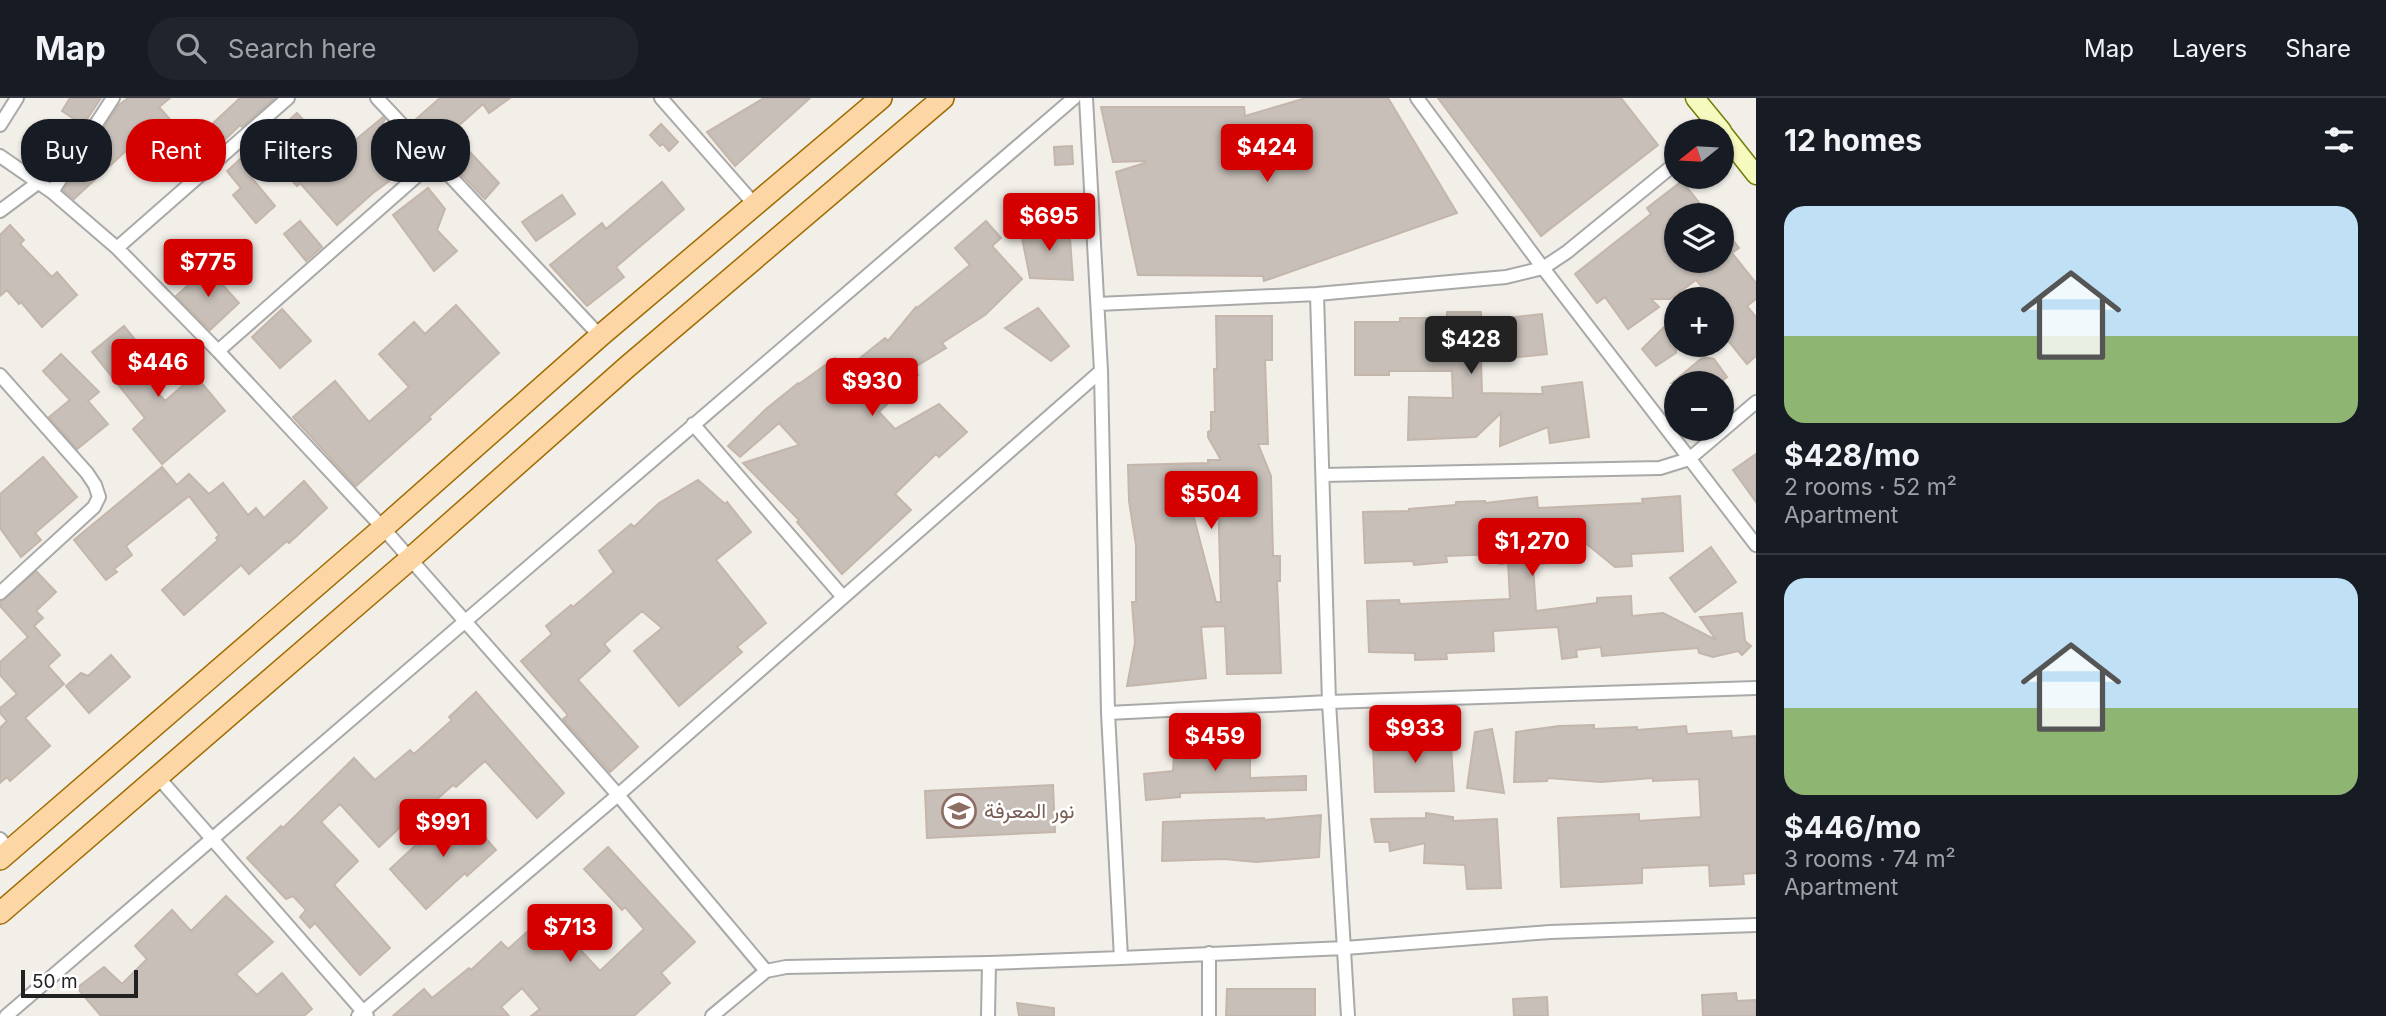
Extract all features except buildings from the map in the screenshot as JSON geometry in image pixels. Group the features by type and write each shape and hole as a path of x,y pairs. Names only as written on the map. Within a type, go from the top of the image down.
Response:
{"main road":[{"path":"3,849 383,528 600,336 880,98"},
{"path":"0,913 411,559 627,367 943,98"}],"street":[{"path":"0,125 17,98"},
{"path":"52,192 113,98"},
{"path":"117,248 288,98"},
{"path":"377,98 397,119"},
{"path":"661,98 755,205"},
{"path":"6,1016 1074,98"},
{"path":"1086,98 1101,371 1108,713 1121,958"},
{"path":"1417,98 1756,545"},
{"path":"1695,98 1711,119"},
{"path":"1734,148 1756,175"},
{"path":"0,156 21,170"},
{"path":"1098,303 1317,294 1492,280 1544,268 1664,173"},
{"path":"0,211 39,182 117,248 218,351 411,559 618,795 766,971"},
{"path":"218,351 410,182"},
{"path":"456,182 600,336"},
{"path":"1317,294 1329,702 1348,1016"},
{"path":"158,777 363,1014 618,795 1101,371"},
{"path":"0,374 87,473 99,497 94,507 0,593"},
{"path":"1323,475 1660,468 1689,460 1756,402"},
{"path":"693,424 843,597"},
{"path":"1108,713 1329,702 1756,688"},
{"path":"712,1016 766,971 786,967 1121,958 1345,948 1550,932 1756,925"},
{"path":"1209,953 1209,1016"},
{"path":"988,1016 989,963"}],"place":[{"name":"نور المعرفة","path":"959,811"}]}
